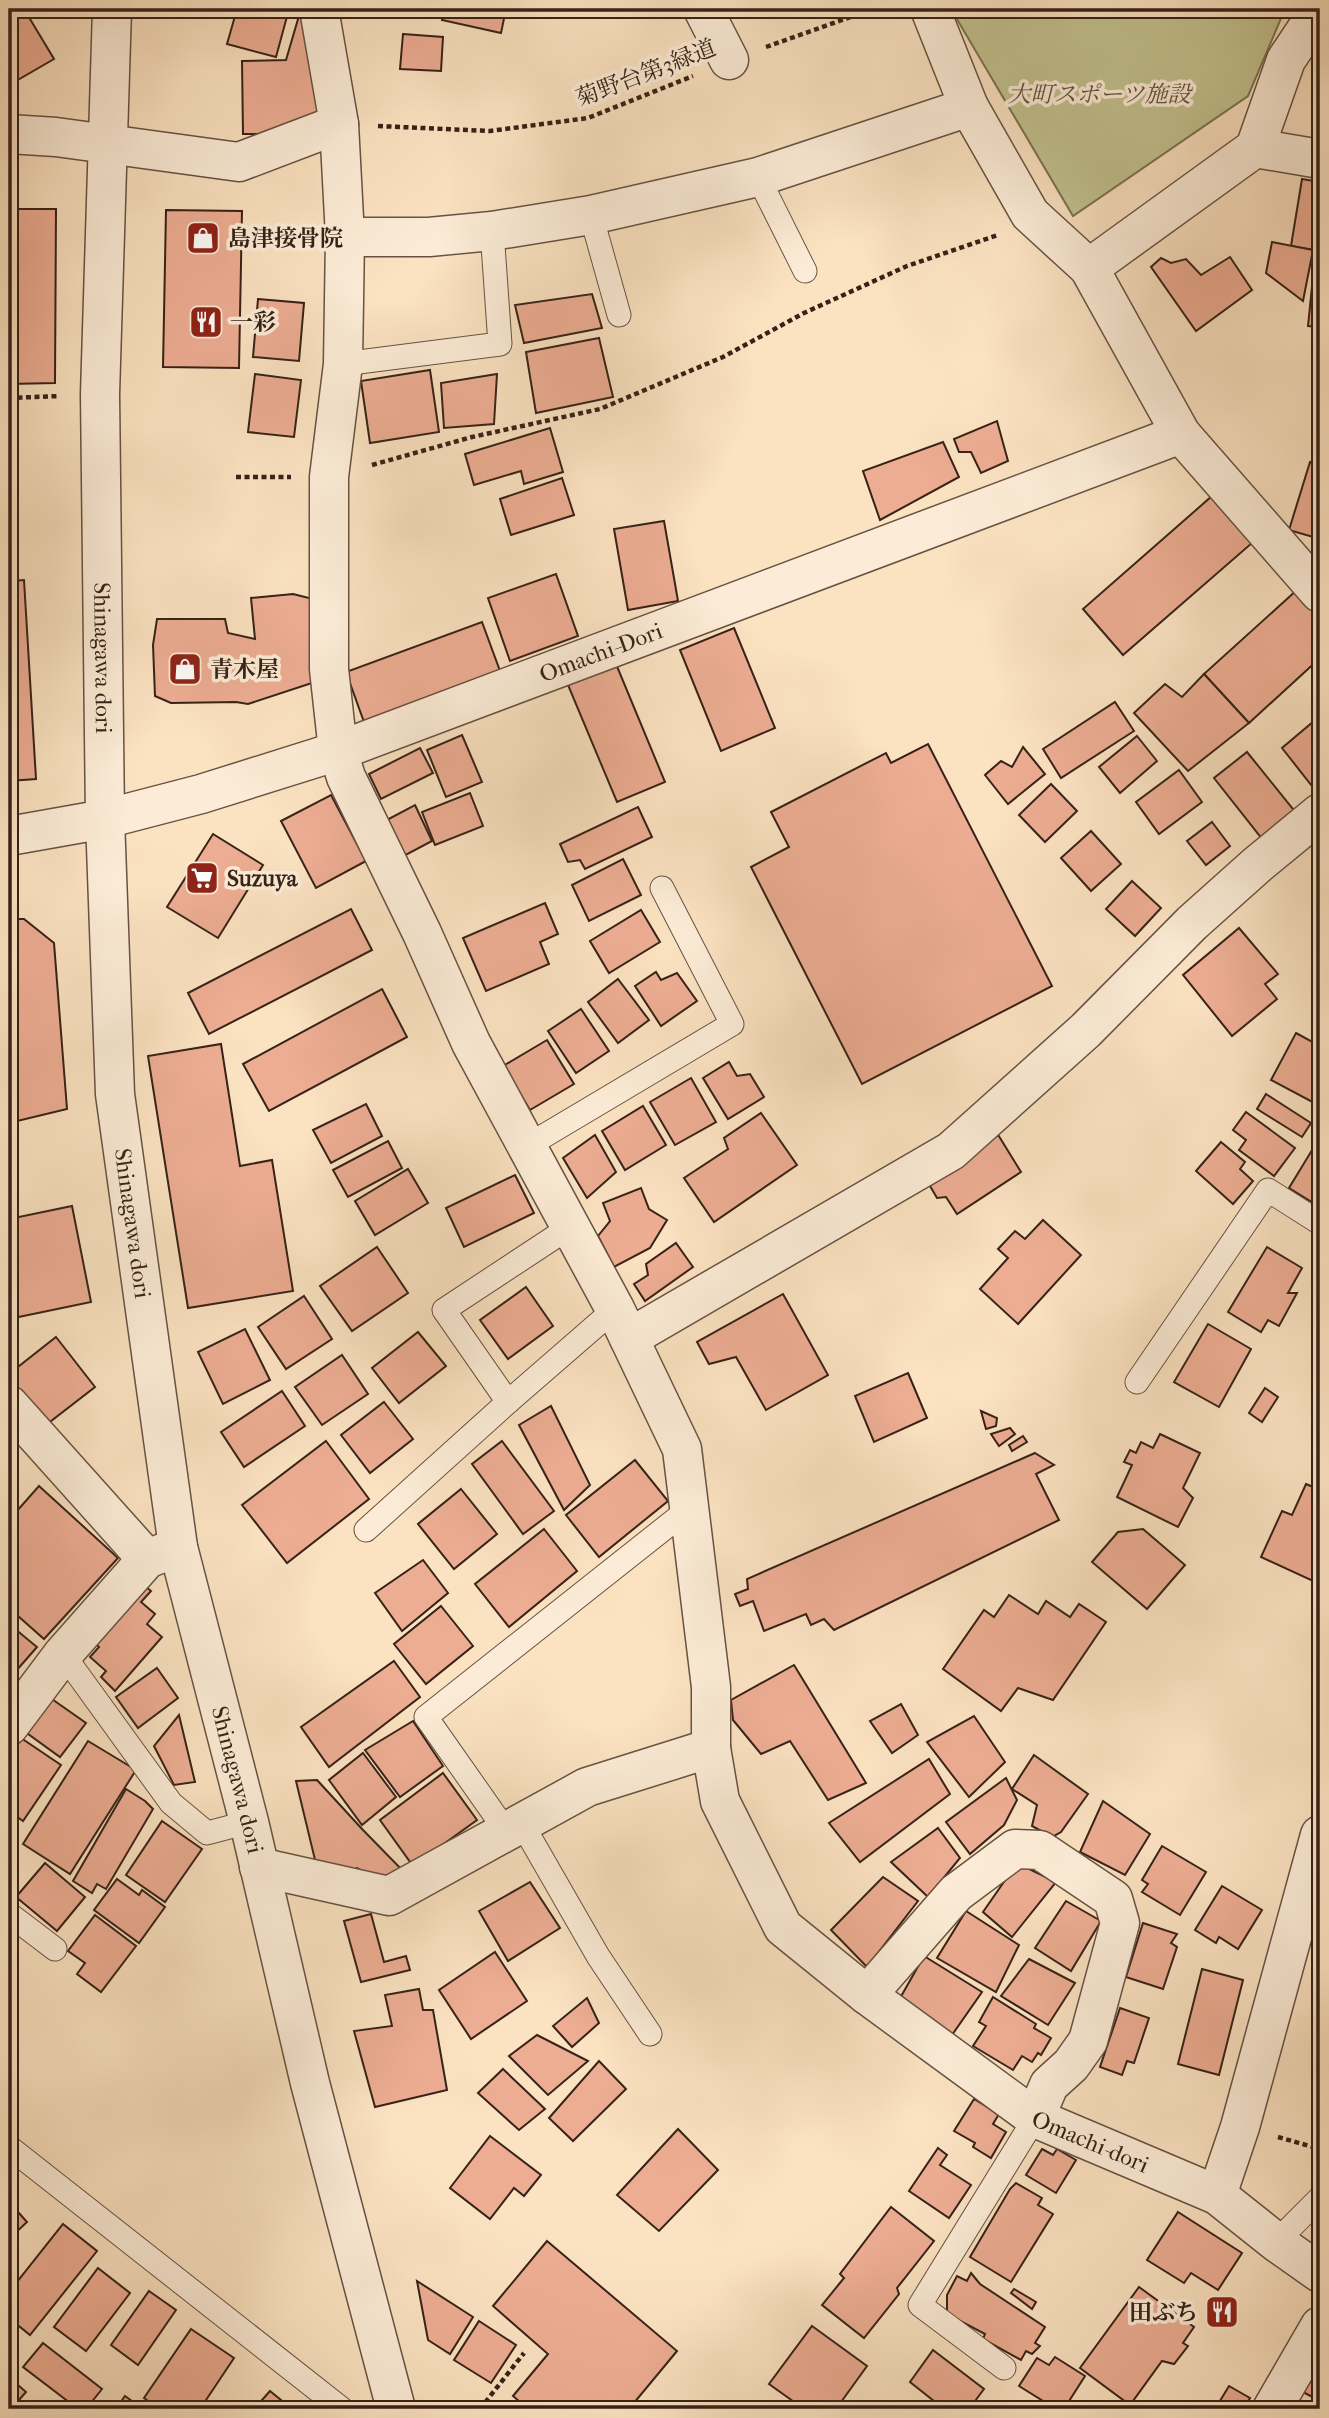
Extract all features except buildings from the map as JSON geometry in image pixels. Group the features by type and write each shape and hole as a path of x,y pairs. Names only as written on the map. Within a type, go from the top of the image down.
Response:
{"street":[{"name":"Shinagawa dori","path":"112,9 100,394 105,819 115,1094 163,1553 248,1822 310,2083 396,2409"},
{"name":"Omachi-dori","path":"319,9 339,124 345,237 343,364 329,477 329,669 338,751 346,777 422,933 471,1043 622,1324 682,1448 711,1687 711,1748 720,1801 783,1927 867,1994 1035,2118 1217,2195 1320,2273"},
{"path":"703,9 729,60"},
{"path":"930,9 969,107 1030,214 1089,268 1181,434 1320,593"},
{"path":"1089,268 1255,148 1286,60 1320,9"},
{"path":"345,237 429,237 492,231 591,215 758,177 969,107"},
{"path":"9,134 56,137 239,162 339,124"},
{"path":"1255,148 1320,159"},
{"name":"Omachi-Dori","path":"9,836 105,819 201,794 338,751 1181,434"},
{"path":"622,1324 951,1151 1086,1030 1192,923 1320,813"},
{"path":"9,1405 163,1553 63,1654 11,1717"},
{"path":"259,1867 389,1896 587,1787 711,1748"},
{"path":"1217,2195 1240,2127 1320,1835"},
{"path":"867,1994 956,1893 1015,1849 1040,1850 1113,1899 1120,1923 1088,2041 1071,2065 1049,2085 1035,2118"},
{"path":"1272,2409 1320,2326"}],"lane":[{"path":"758,177 805,271"},
{"path":"591,215 619,315"},
{"path":"343,364 500,344 492,231"},
{"path":"527,1146 732,1024 662,888"},
{"path":"1137,1382 1268,1190 1320,1223"},
{"path":"508,1402 444,1310 570,1227"},
{"path":"366,1530 508,1402 622,1324"},
{"path":"650,2034 514,1827 426,1717 690,1508"},
{"path":"63,1654 171,1803 207,1833 248,1822"},
{"path":"9,1914 55,1949"},
{"path":"1004,2368 920,2305 1035,2118"},
{"path":"9,2147 342,2409"},
{"path":"1276,2242 1320,2198"}],"path":[{"name":"菊野台第3緑道","path":"339,124 490,131 588,118 729,60 873,9"},
{"path":"236,477 329,477 472,437 600,409 723,357 804,313 907,266 1004,232 1030,214"},
{"path":"9,398 100,394"},
{"path":"480,2409 524,2353"}],"green space":[{"name":"大町スポーツ施設","path":"951,9 1285,9 1248,96 1073,216"}],"place":[{"name":"島津接骨院","path":"203,238"},
{"name":"一彩","path":"206,322"},
{"name":"青木屋","path":"185,669"},
{"name":"Suzuya","path":"202,878"},
{"name":"田ぶち","path":"1222,2312"}]}
